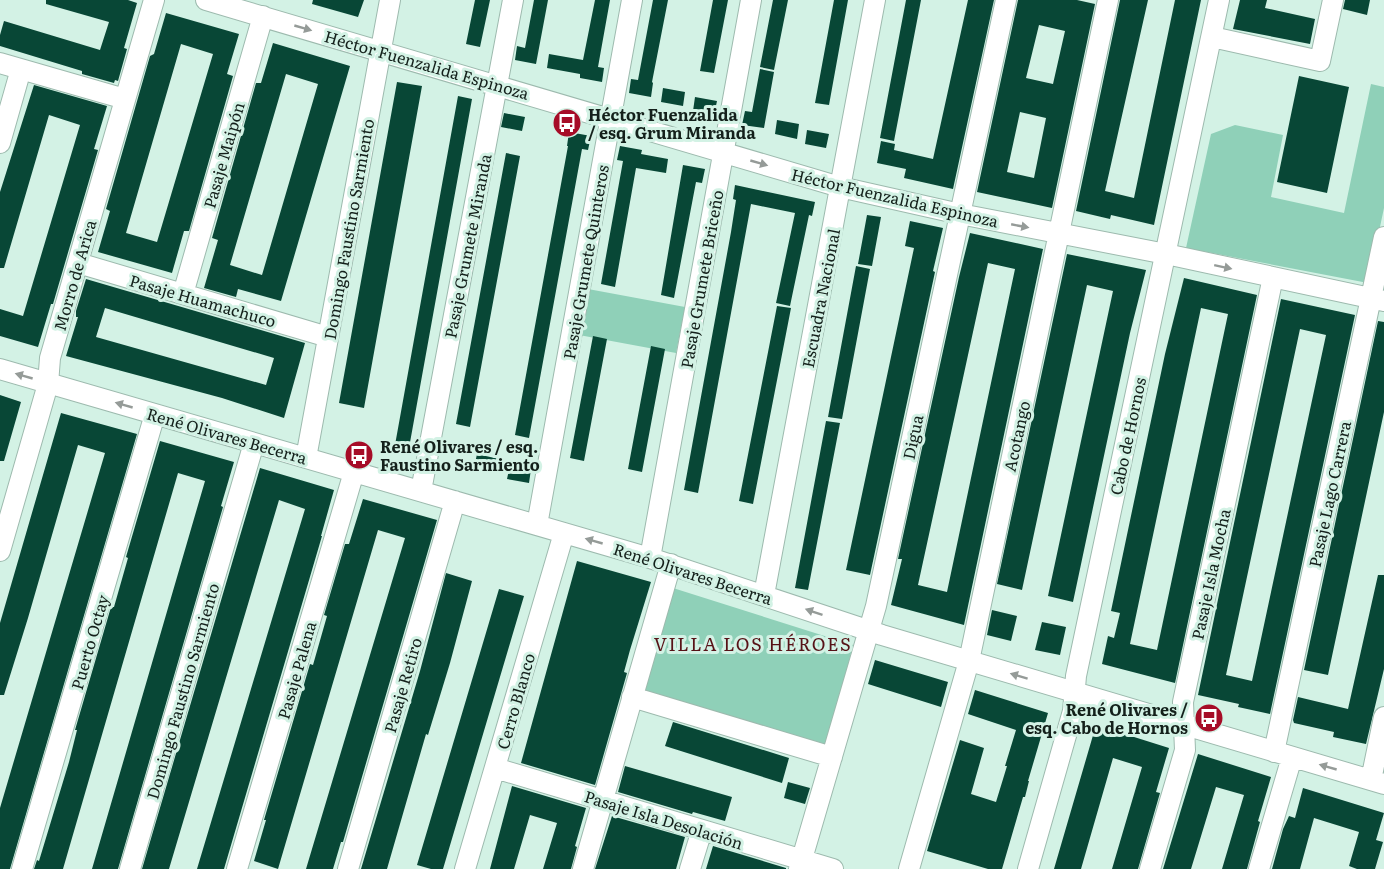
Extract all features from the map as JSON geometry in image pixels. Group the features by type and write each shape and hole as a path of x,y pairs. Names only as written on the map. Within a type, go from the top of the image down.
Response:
{"street":[{"name":"Morro de Arica","path":"0,551 48,384 50,358 154,0"},
{"name":"Héctor Fuenzalida Espinoza","path":"206,0 840,187 960,214 1166,254 1378,299"},
{"name":"Domingo Faustino Sarmiento","path":"306,458 390,0"},
{"name":"Pasaje Grumete Miranda","path":"422,491 513,0"},
{"name":"Pasaje Grumete Quinteros","path":"537,525 632,0"},
{"name":"Pasaje Grumete Briceño","path":"650,558 751,0"},
{"name":"Escuadra Nacional","path":"764,596 875,0"},
{"name":"Digua","path":"801,864 869,631 1006,0"},
{"name":"Acotango","path":"909,869 969,661 1108,0"},
{"name":"Cabo de Hornos","path":"1028,869 1072,718 1076,675 1220,0"},
{"path":"1212,37 1320,61 1333,0"},
{"name":"Pasaje Maipón","path":"183,294 263,16"},
{"path":"0,63 125,99"},
{"path":"0,143 21,69"},
{"name":"Pasaje Lago Carrera","path":"1259,869 1378,299 1384,237"},
{"name":"Pasaje Huamachuco","path":"78,263 328,337"},
{"name":"Pasaje Isla Mocha","path":"1150,869 1185,750 1183,702 1273,277"},
{"name":"René Olivares Becerra","path":"0,369 671,564 869,631 1377,782"},
{"name":"Puerto Octay","path":"22,869 155,414"},
{"name":"Domingo Faustino Sarmiento","path":"130,869 254,443"},
{"name":"Pasaje Palena","path":"237,869 354,472"},
{"name":"Pasaje Retiro","path":"348,869 455,501"},
{"name":"Cerro Blanco","path":"465,869 564,532"},
{"path":"583,869 671,564"},
{"path":"632,698 832,757"},
{"path":"1377,782 1384,717"},
{"name":"Pasaje Isla Desolación","path":"495,768 702,830 801,864 833,869"},
{"path":"690,869 702,830"}],"green space":[{"path":"1371,84 1384,87 1384,208 1368,283 1186,248 1211,134 1235,125 1283,135 1271,197 1344,213"},
{"path":"588,289 685,307 676,353 579,335"},
{"path":"673,588 853,645 828,744 822,749 644,695 640,688"}],"building":[{"path":"46,0 128,0 137,3 124,48 127,49 118,81 115,80 114,83 82,74 82,71 0,46 4,21 100,50 109,22 46,4"},
{"path":"313,0 364,0 358,17 312,4"},
{"path":"475,0 490,0 480,47 466,44"},
{"path":"534,0 548,0 536,64 515,60 517,46 525,48"},
{"path":"595,0 610,0 598,67 604,68 602,82 580,78 580,74 547,68 549,54 583,60"},
{"path":"653,0 668,0 651,97 629,93 631,79 638,80"},
{"path":"713,0 728,0 714,73 700,71"},
{"path":"773,0 788,0 774,70 760,67"},
{"path":"834,0 848,0 829,105 815,103"},
{"path":"906,0 921,0 894,141 880,138"},
{"path":"968,0 994,0 953,189 904,178 906,169 877,163 881,141 895,144 894,150 933,159"},
{"path":"1018,0 1077,0 1095,4 1052,208 977,192","holes":["1039,25 1065,31 1053,84 1026,78","1020,112 1046,118 1034,178 1007,172"]},
{"path":"1120,0 1148,0 1105,191 1134,198 1175,0 1201,0 1154,225 1111,215 1110,219 1076,211"},
{"path":"1240,0 1267,0 1265,8 1315,19 1310,44 1233,29"},
{"path":"1345,0 1370,0 1367,15 1343,9"},
{"path":"166,13 239,34 227,74 233,76 189,231 184,231 172,273 98,252 110,211 106,209 150,56 154,54","holes":["181,44 213,54 157,242 126,233"]},
{"path":"273,43 350,66 281,301 238,289 236,297 204,288 218,240 212,238 256,83 261,83","holes":["286,74 318,84 262,275 230,265"]},
{"path":"760,69 774,72 764,128 742,125 745,111 752,112"},
{"path":"1299,76 1349,87 1327,193 1277,182"},
{"path":"397,82 422,86 364,408 339,403"},
{"path":"34,85 107,106 94,149 98,150 53,304 51,304 38,347 0,336 0,309 23,316 80,125 49,115 4,268 0,268 0,192"},
{"path":"663,88 685,92 683,106 661,102"},
{"path":"458,96 472,99 409,448 395,445"},
{"path":"695,97 717,101 714,115 693,111"},
{"path":"504,113 525,117 522,131 501,127"},
{"path":"777,120 799,124 797,139 775,134"},
{"path":"807,130 829,134 826,148 805,144"},
{"path":"569,132 591,136 588,150 582,149 529,438 515,435"},
{"path":"620,146 642,150 641,154 668,159 666,173 636,168 615,287 601,284 623,161 617,160"},
{"path":"506,153 520,156 470,427 456,424"},
{"path":"683,165 705,169 702,183 696,182 674,298 661,295"},
{"path":"735,185 815,202 812,216 809,215 790,306 776,303 795,213 751,204 698,493 684,490 731,232 736,200 733,199"},
{"path":"867,215 881,217 872,266 858,264"},
{"path":"910,221 943,228 870,575 846,570 914,248 905,246"},
{"path":"970,233 1043,249 964,625 891,605 902,559 898,559","holes":["988,263 1015,269 947,592 918,585"]},
{"path":"1067,254 1146,270 1130,333 1073,602 1048,596 1113,291 1087,285 1022,590 997,584"},
{"path":"856,266 870,269 842,419 828,417"},
{"path":"1184,278 1257,295 1175,683 1102,664 1108,636 1114,638 1120,613 1111,611 1165,354","holes":["1201,308 1228,314 1157,650 1130,644"]},
{"path":"86,279 305,343 284,418 222,398 66,356 78,317 76,317","holes":["105,308 274,358 266,385 96,337"]},
{"path":"1281,299 1355,315 1270,714 1198,695","holes":["1300,329 1326,335 1252,681 1226,675"]},
{"path":"777,306 791,308 753,504 739,501"},
{"path":"1378,321 1384,322 1384,412 1328,675 1304,670"},
{"path":"593,336 607,339 584,461 570,458"},
{"path":"651,346 665,349 642,472 628,469"},
{"path":"0,395 21,402 4,461 0,461"},
{"path":"61,413 137,434 10,869 0,869 0,808 105,453 78,445 4,695 0,695 0,623"},
{"path":"826,421 840,423 808,590 795,588"},
{"path":"160,441 234,462 118,869 92,869 205,481 178,473 63,869 34,869 37,860 39,861 69,762 77,730 75,730 111,607 114,607"},
{"path":"477,454 499,459 496,473 474,468"},
{"path":"510,465 531,469 529,483 507,479"},
{"path":"260,468 334,490 322,536 224,869 197,869 305,509 279,500 169,869 142,869"},
{"path":"363,499 437,520 343,842 341,842 333,869 306,869 405,538 378,530 278,869 254,861 310,664 313,665 327,616 324,615 345,544 349,544"},
{"path":"577,561 651,582 630,650 624,672 627,673 595,785 521,763"},
{"path":"446,573 472,581 450,663 428,735 426,734 387,869 361,869 420,671"},
{"path":"1378,575 1384,575 1384,669 1366,744 1333,737 1334,732 1294,723 1298,697 1348,709"},
{"path":"499,589 524,596 443,869 431,869 417,865"},
{"path":"992,610 1017,616 1011,641 987,635"},
{"path":"1042,622 1066,627 1060,655 1035,650"},
{"path":"875,660 948,682 941,707 868,684"},
{"path":"975,690 1048,713 1002,869 988,869 927,851 960,740 984,748 971,794 996,802 1007,766 1005,766 1016,730 968,714"},
{"path":"673,722 789,758 782,783 665,746"},
{"path":"1096,725 1169,748 1156,792 1160,793 1138,869 1112,869 1142,767 1113,758 1081,869 1054,869"},
{"path":"1198,754 1271,777 1247,869 1222,869 1244,795 1216,787 1191,869 1163,869"},
{"path":"625,766 732,797 725,821 693,812 692,814 618,792"},
{"path":"788,782 810,788 805,804 784,798"},
{"path":"512,786 586,808 571,869 543,869 557,823 530,815 514,869 490,869"},
{"path":"1303,788 1384,813 1376,840 1383,842 1375,869 1357,869 1349,866 1359,832 1314,818 1300,869 1272,869 1283,829 1289,816 1295,818"},
{"path":"612,816 685,837 676,869 595,869"},
{"path":"713,846 786,868 786,869 706,869"}],"place":[{"name":"Héctor Fuenzalida / esq. Grum Miranda","path":"567,123"},
{"name":"René Olivares / esq. Faustino Sarmiento","path":"359,455"},
{"name":"René Olivares / esq. Cabo de Hornos","path":"1209,718"}],"district":[{"name":"VILLA LOS HÉROES","path":"753,643"}]}
